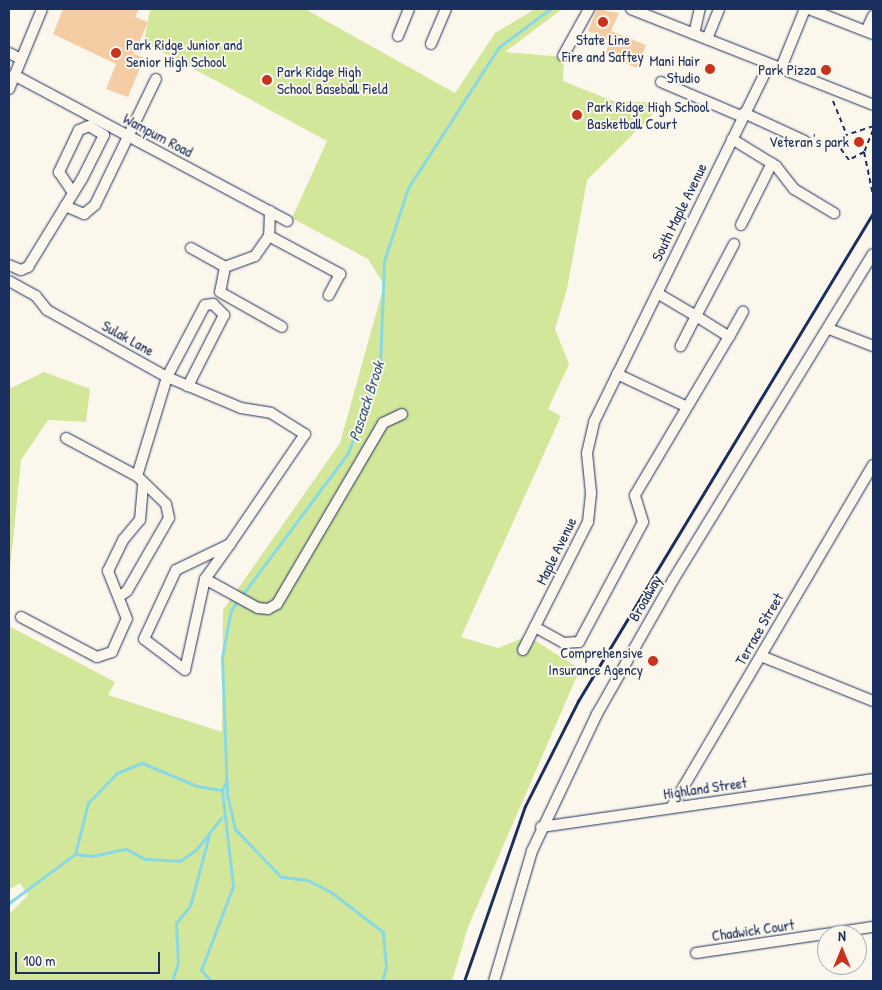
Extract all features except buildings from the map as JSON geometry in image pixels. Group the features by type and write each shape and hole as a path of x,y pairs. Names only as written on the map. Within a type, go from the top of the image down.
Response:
{"street":[{"path":"9,89 42,9"},
{"path":"398,36 410,9"},
{"path":"431,44 446,9"},
{"path":"563,56 589,9"},
{"path":"631,9 873,105"},
{"path":"694,34 700,9"},
{"path":"707,39 719,9"},
{"path":"781,68 807,9 870,32 873,16"},
{"path":"9,52 21,59"},
{"name":"South Maple Avenue","path":"617,374 769,64"},
{"name":"Wampum Road","path":"14,75 106,130 128,136 288,220"},
{"path":"64,206 88,213 156,79"},
{"path":"661,82 805,142"},
{"path":"9,265 21,270 28,268 73,193 106,130 89,126 79,130 58,175 73,193"},
{"path":"732,139 772,163 794,189 834,213"},
{"path":"741,225 772,163"},
{"path":"225,268 255,256 268,236 270,211"},
{"path":"268,236 340,274 329,295"},
{"path":"681,346 734,244"},
{"path":"191,248 225,268"},
{"name":"Broadway","path":"494,981 509,917 541,827 673,580 829,329 873,254"},
{"path":"225,268 220,292 282,327"},
{"name":"Sulak Lane","path":"9,281 36,296 47,310 167,377 241,408 272,414 305,434 230,544"},
{"path":"657,293 728,337"},
{"path":"137,476 167,377 205,305 222,308 224,315 188,386"},
{"path":"535,627 564,643 580,642 643,522 635,494 743,312"},
{"path":"829,329 873,346"},
{"path":"617,374 687,407"},
{"name":"Maple Avenue","path":"523,650 588,522 589,438 617,374"},
{"path":"205,579 244,601 268,609 278,604 383,423 402,414"},
{"path":"66,438 137,476 143,486 166,504 169,518 127,591 120,596"},
{"name":"Terrace Street","path":"672,808 873,465"},
{"path":"21,617 97,657 112,652 126,627 120,596 108,582 108,571 123,540 140,520 143,486"},
{"path":"230,544 205,579 185,670 144,639 176,570 230,544"},
{"path":"761,656 873,701"},
{"name":"Highland Street","path":"541,827 873,779"},
{"name":"Chadwick Court","path":"696,953 873,927"}],"path":[{"path":"833,101 846,134"},
{"path":"864,152 849,160 841,155 838,145 846,134 873,126"},
{"path":"873,130 864,152 873,195"}],"green space":[{"path":"150,9 305,9 455,93 495,33 535,9 562,9 505,52 564,57 563,81 613,101 664,103 587,180 567,289 555,329 569,364 548,409 561,416 461,637 498,648 528,636 580,669 468,927 452,981 9,981 9,914 28,895 20,883 9,890 9,626 115,682 108,695 222,732 223,610 340,443 384,285 368,259 292,218 327,141 144,42"},
{"path":"44,372 90,389 86,422 48,420 21,460 9,580 9,389"}],"waterway":[{"name":"Pascack Brook","path":"382,981 386,967 383,932 331,892 307,880 281,877 235,829 227,794 222,657 231,610 348,453 380,366 384,261 408,188 499,47 550,9"},
{"name":"Pascack Brook","path":"9,903 75,854 88,803 117,773 142,763 197,786 222,790 227,780"},
{"path":"211,981 201,970 233,886 222,790"},
{"path":"75,854 92,856 126,849 145,859 180,861 196,850 221,818"},
{"path":"172,981 178,963 176,923 190,906 209,835"}],"railway":[{"path":"464,981 525,806 578,701 873,213"}],"place":[{"name":"State Line Fire and Saftey","path":"603,22"},
{"name":"Park Ridge Junior and Senior High School","path":"116,53"},
{"name":"Mani Hair Studio","path":"710,69"},
{"name":"Park Pizza","path":"826,70"},
{"name":"Park Ridge High School Baseball Field","path":"267,80"},
{"name":"Park Ridge High School Basketball Court","path":"577,115"},
{"name":"Veteran's park","path":"859,142"},
{"name":"Comprehensive Insurance Agency","path":"653,661"}]}
